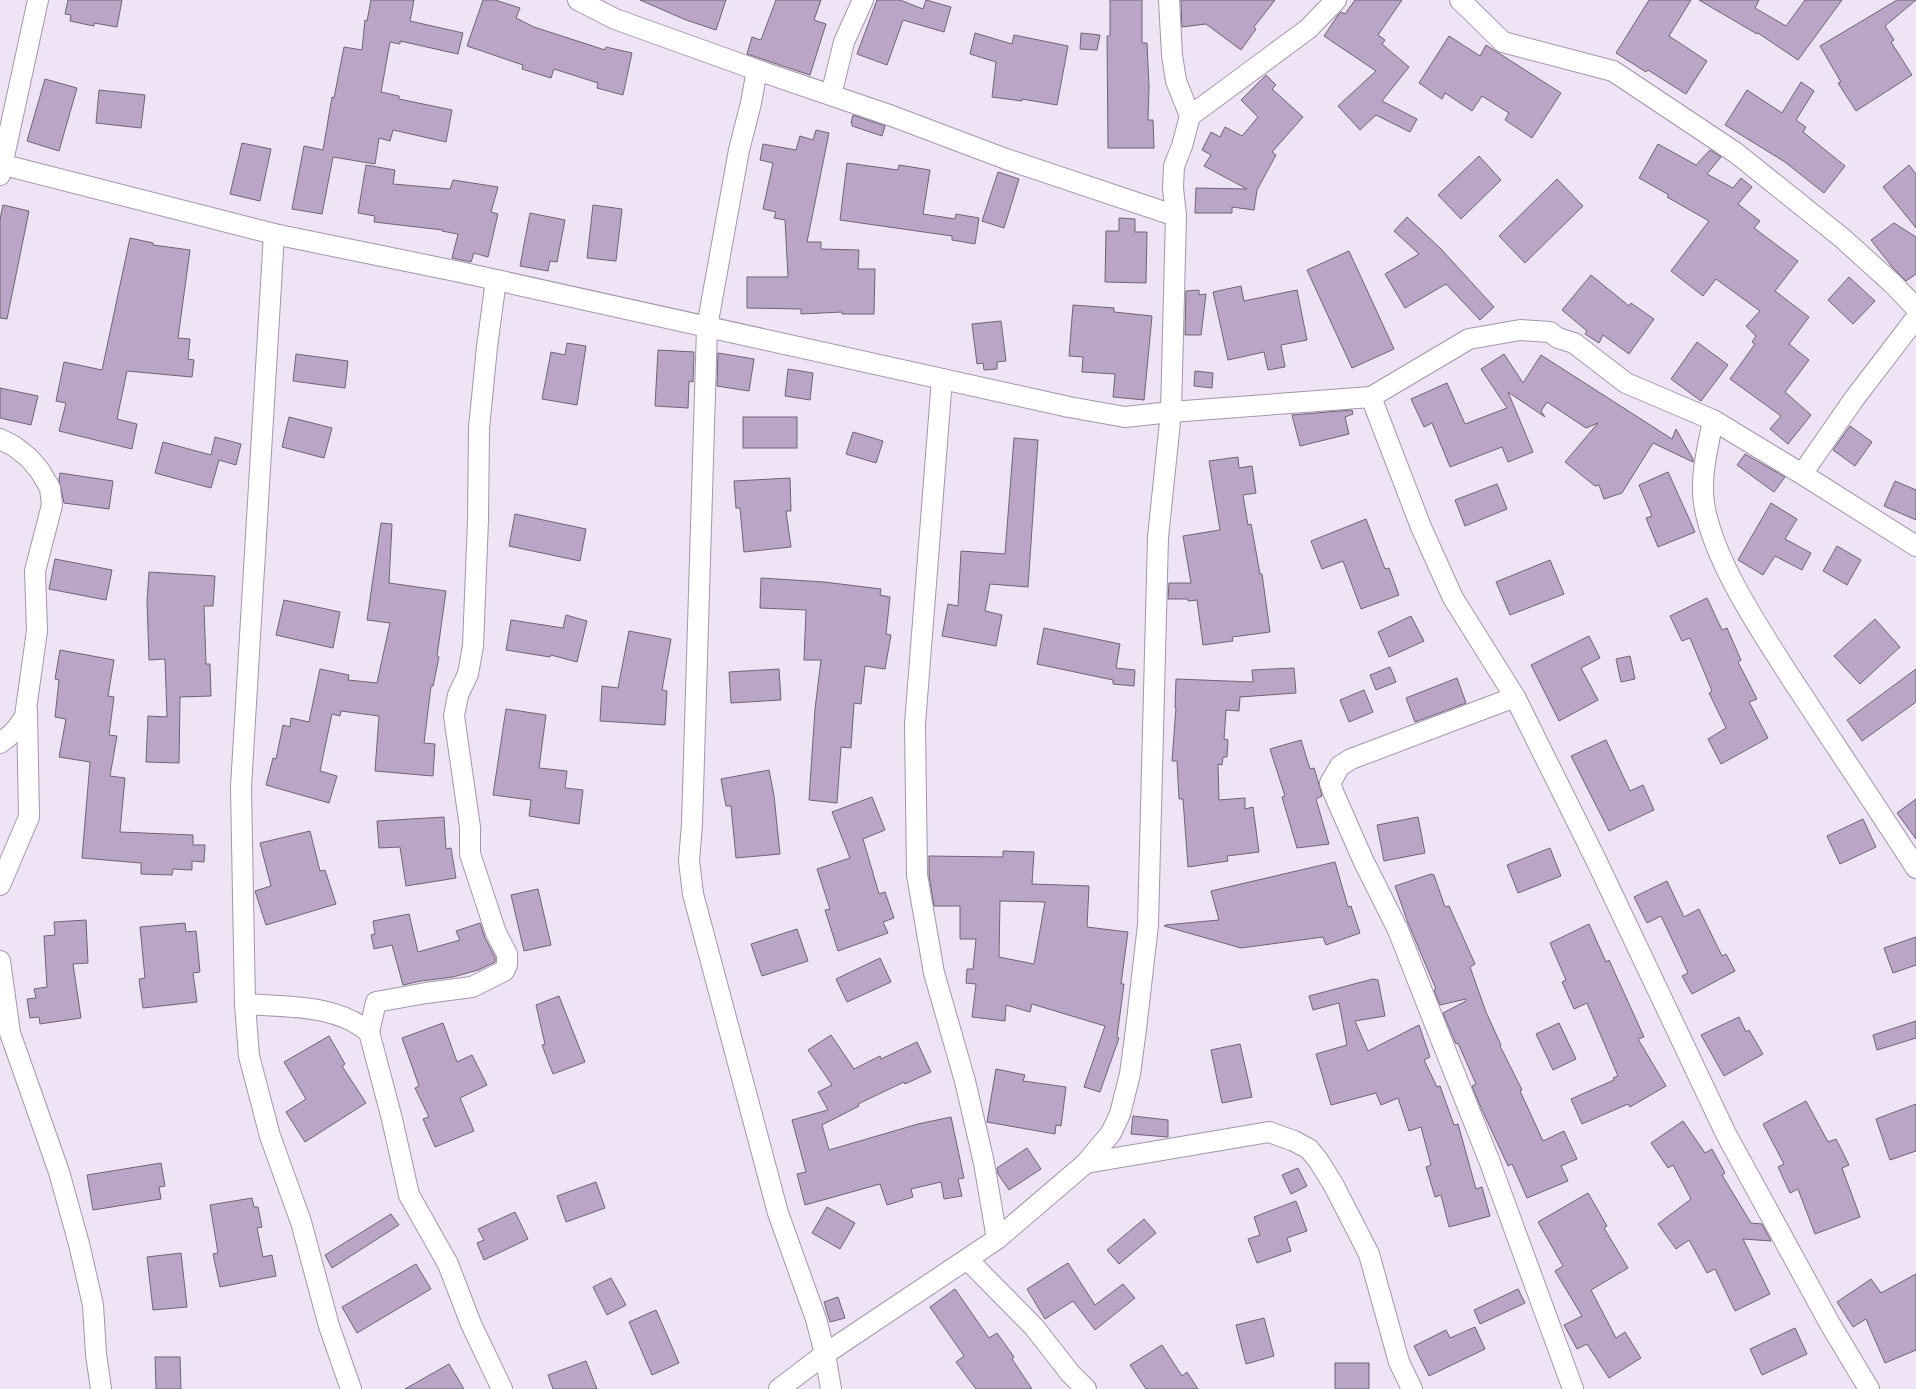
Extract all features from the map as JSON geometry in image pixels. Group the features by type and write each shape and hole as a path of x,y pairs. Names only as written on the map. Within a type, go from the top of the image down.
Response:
{"street":[{"path":"38,0 1,168 274,234 496,280 1069,407 1126,417 1371,397 1469,338 1520,330 1550,332 1558,338 1574,343 1626,383 1713,420 1916,546"},
{"path":"578,0 615,19 892,116 1006,159 1176,216"},
{"path":"831,95 844,42 862,0"},
{"path":"779,1389 825,1354 997,1239 1086,1163 1111,1133 1120,1114 1130,1074 1148,925 1158,537 1171,412 1176,216 1173,188 1174,166 1182,146 1190,116 1176,81 1172,55 1169,0"},
{"path":"1190,116 1308,29 1336,0"},
{"path":"1460,0 1503,42 1613,71 1736,153 1840,237 1892,283 1916,308"},
{"path":"757,70 739,150 707,327 692,824 689,861 693,894 778,1213 816,1319 831,1389"},
{"path":"274,234 241,787 244,1004 249,1056 270,1136 301,1222 328,1326 352,1389"},
{"path":"496,280 479,428 478,520 473,646 468,674 458,695 454,716 470,828 470,854 496,933 507,954 507,965 504,971 498,975 472,987 376,1002 370,1032 409,1195 448,1264 471,1324 502,1389"},
{"path":"1802,474 1854,399 1916,318"},
{"path":"942,379 914,724 917,876 934,973 965,1081 984,1163 997,1239"},
{"path":"1371,397 1421,527 1453,598 1515,697 1598,864 1726,1134 1830,1324 1869,1389"},
{"path":"1713,420 1705,465 1704,502 1710,527 1720,553 1743,600 1772,647 1916,868"},
{"path":"0,439 14,446 29,458 40,471 50,488 52,505 35,571 38,632 27,708 29,817 0,885"},
{"path":"1515,697 1351,760 1340,766 1330,783 1364,862 1398,930 1489,1160 1573,1389"},
{"path":"0,743 7,739 20,725 27,708"},
{"path":"0,961 10,1033 59,1172 80,1244 93,1305 96,1354 101,1389"},
{"path":"244,1004 322,1010 359,1024 370,1032"},
{"path":"1086,1163 1269,1132 1309,1149 1333,1184 1369,1254 1399,1362 1412,1389"},
{"path":"968,1259 1034,1327 1070,1373 1086,1389"}],"building":[{"path":"68,0 122,0 117,27 94,23 94,26 70,21 71,15 65,14"},
{"path":"371,0 414,0 410,21 463,33 458,54 400,41 400,44 390,42 381,92 399,96 399,99 452,110 446,142 393,130 390,141 379,138 375,164 333,157 322,214 292,209 304,146 323,150 332,97 334,98 344,47 362,50 365,20 367,21"},
{"path":"483,0 495,0 520,8 516,18 534,27 605,50 606,47 632,53 623,95 597,88 598,83 554,69 551,78 522,69 523,65 467,46"},
{"path":"640,0 726,0 716,30 686,20"},
{"path":"776,0 821,0 814,20 826,24 810,75 747,54 752,37 761,40"},
{"path":"877,0 900,0 923,9 926,0 951,7 944,32 903,20 887,65 857,54"},
{"path":"1110,0 1142,0 1142,43 1147,43 1148,120 1153,120 1154,148 1108,148 1107,36 1110,36"},
{"path":"1181,0 1275,0 1254,27 1256,29 1241,50 1206,24 1182,27"},
{"path":"1355,0 1402,0 1378,35 1385,40 1382,44 1409,67 1382,101 1417,119 1410,132 1376,115 1360,130 1338,106 1376,71 1324,36 1338,15 1341,12 1345,14"},
{"path":"1649,0 1691,0 1669,36 1707,61 1686,94 1648,70 1646,72 1616,53"},
{"path":"1699,0 1759,0 1755,8 1786,26 1805,0 1842,0 1798,60 1758,33"},
{"path":"1897,0 1916,0 1885,26 1894,40 1891,42 1912,75 1856,111 1838,83 1841,82 1820,46"},
{"path":"975,33 1012,44 1014,35 1068,46 1057,105 1022,99 1022,101 992,97 996,62 970,54"},
{"path":"1081,33 1100,35 1097,50 1080,49"},
{"path":"1449,36 1480,56 1486,45 1561,93 1532,138 1505,120 1509,113 1482,96 1472,111 1445,93 1442,99 1419,83"},
{"path":"1266,75 1276,85 1272,89 1303,117 1272,152 1276,155 1257,190 1254,210 1232,207 1232,213 1195,213 1196,188 1247,189 1204,166 1211,155 1202,150 1211,132 1220,137 1225,127 1242,136 1258,117 1241,100"},
{"path":"45,79 77,88 59,151 27,141"},
{"path":"1801,82 1814,91 1796,120 1806,127 1803,132 1845,166 1824,193 1785,162 1725,125 1747,90 1782,113"},
{"path":"99,90 145,95 141,128 96,123"},
{"path":"853,115 885,126 882,136 852,126"},
{"path":"816,130 829,133 807,242 821,242 821,249 859,250 858,269 875,269 874,314 842,314 842,312 801,314 801,309 747,308 747,277 788,277 785,220 774,218 776,212 763,209 773,163 760,160 763,144 796,150 800,136 813,140"},
{"path":"242,143 271,149 260,201 230,194"},
{"path":"1658,144 1696,165 1710,150 1721,157 1707,174 1733,188 1741,178 1752,187 1738,204 1760,221 1754,228 1798,261 1775,291 1809,317 1789,344 1809,360 1785,392 1811,415 1788,444 1770,429 1781,416 1730,379 1755,344 1752,342 1756,336 1746,326 1760,311 1716,279 1703,296 1671,271 1709,221 1667,197 1669,195 1639,178"},
{"path":"1479,156 1501,180 1461,219 1438,195"},
{"path":"847,163 898,170 899,165 930,170 923,214 955,219 956,214 979,218 975,244 952,240 952,236 840,220"},
{"path":"366,165 395,170 393,184 450,189 453,180 498,187 491,212 498,214 488,257 474,253 471,262 452,258 458,234 443,230 374,222 375,216 358,213"},
{"path":"1909,165 1916,174 1916,228 1883,187"},
{"path":"998,172 1019,179 1004,228 982,221"},
{"path":"1557,179 1583,206 1525,263 1499,236"},
{"path":"3,205 29,211 7,319 0,318 0,219"},
{"path":"593,205 622,209 616,261 587,258"},
{"path":"530,213 565,220 557,262 550,261 548,271 520,266"},
{"path":"1407,217 1441,249 1494,307 1480,320 1446,284 1405,308 1385,274 1419,254 1394,231"},
{"path":"1119,218 1135,219 1135,232 1147,232 1146,283 1105,282 1106,231 1119,231"},
{"path":"1894,223 1916,237 1916,274 1906,281 1871,240"},
{"path":"130,238 153,243 153,245 190,250 178,338 190,339 188,359 194,360 192,377 127,371 117,419 137,424 132,449 59,431 66,403 56,401 64,362 102,370"},
{"path":"1349,251 1394,349 1352,368 1307,270"},
{"path":"1591,275 1629,306 1631,303 1654,319 1629,354 1603,335 1599,343 1585,334 1587,331 1562,310"},
{"path":"1849,277 1875,301 1853,324 1828,300"},
{"path":"1241,286 1244,301 1297,290 1307,340 1281,345 1285,367 1268,370 1264,352 1228,360 1213,292"},
{"path":"1199,290 1199,295 1206,294 1201,335 1185,335 1186,291"},
{"path":"1073,305 1114,308 1114,312 1152,316 1144,400 1113,397 1115,374 1082,372 1083,357 1069,356"},
{"path":"1001,321 1006,361 997,362 997,369 984,370 983,363 977,364 972,324"},
{"path":"1697,342 1728,365 1701,401 1671,379"},
{"path":"567,343 586,346 577,405 542,399 551,352 565,355"},
{"path":"658,350 694,352 693,382 689,381 688,408 655,406"},
{"path":"718,353 754,359 749,391 717,386"},
{"path":"296,354 348,361 345,388 293,381"},
{"path":"1504,354 1523,383 1541,355 1672,439 1676,429 1693,462 1653,443 1622,493 1604,499 1599,485 1595,486 1565,462 1598,423 1586,428 1547,402 1541,411 1545,417 1508,392 1533,452 1508,462 1502,447 1450,467 1432,423 1424,427 1411,399 1447,383 1465,424 1507,408 1481,369"},
{"path":"788,369 813,373 810,400 785,396"},
{"path":"1195,371 1213,373 1212,388 1194,386"},
{"path":"0,388 38,396 31,425 0,418"},
{"path":"1352,410 1353,414 1345,417 1349,434 1300,446 1292,415"},
{"path":"289,417 332,428 324,458 282,447"},
{"path":"743,417 797,417 797,448 743,448"},
{"path":"1850,426 1872,442 1855,466 1833,450"},
{"path":"853,432 883,441 876,463 846,454"},
{"path":"215,437 241,444 236,465 219,460 211,488 155,473 163,442 211,455"},
{"path":"1014,438 1038,440 1028,587 990,584 985,611 1002,615 996,646 942,636 948,604 958,606 961,551 1005,554"},
{"path":"1745,454 1785,477 1774,492 1737,465"},
{"path":"1238,457 1239,468 1252,466 1256,493 1243,495 1248,525 1251,524 1260,574 1262,574 1270,632 1232,637 1233,641 1203,645 1197,600 1168,599 1169,583 1191,583 1183,536 1220,530 1209,461"},
{"path":"1668,472 1695,532 1658,547 1646,518 1652,516 1639,485"},
{"path":"60,473 113,481 109,509 64,503 59,480"},
{"path":"790,478 791,511 786,511 791,547 744,552 740,508 736,508 734,481"},
{"path":"1895,481 1916,490 1916,520 1884,506"},
{"path":"1497,484 1507,509 1465,526 1455,500"},
{"path":"1771,503 1797,519 1785,539 1811,553 1802,570 1775,556 1763,575 1738,560"},
{"path":"515,514 586,529 580,561 509,546"},
{"path":"1366,519 1385,569 1389,568 1399,595 1361,609 1343,561 1322,569 1311,541"},
{"path":"381,523 392,524 389,583 446,591 437,656 439,657 433,686 431,686 424,743 435,744 433,776 375,771 379,716 341,711 340,716 332,714 320,771 337,776 329,803 266,785 273,758 276,759 283,725 290,727 291,718 309,722 320,669 349,675 348,680 377,683 390,623 367,620"},
{"path":"1837,546 1861,560 1847,585 1823,571"},
{"path":"55,559 112,570 106,600 49,589"},
{"path":"1550,560 1564,594 1510,615 1496,582"},
{"path":"149,572 215,576 213,606 204,606 206,664 210,664 211,696 180,697 179,763 146,762 148,716 167,717 165,659 149,660 147,601"},
{"path":"761,578 824,582 881,589 880,595 890,597 886,634 891,635 885,669 865,666 861,704 854,703 851,748 841,747 837,803 809,800 815,709 821,660 804,660 806,610 760,608"},
{"path":"1707,598 1722,630 1727,628 1741,660 1738,662 1757,699 1749,702 1768,738 1721,764 1708,739 1726,728 1709,693 1712,691 1690,638 1682,641 1670,616"},
{"path":"284,600 340,612 333,648 276,635"},
{"path":"566,615 587,621 577,662 551,655 550,657 506,650 511,620 563,628"},
{"path":"1411,616 1424,641 1389,657 1378,632"},
{"path":"1875,619 1900,647 1860,684 1834,656"},
{"path":"1044,628 1120,644 1116,668 1135,670 1134,686 1113,684 1113,680 1037,664"},
{"path":"629,631 671,639 662,690 667,691 665,725 600,721 602,686 618,688"},
{"path":"1589,636 1600,658 1581,668 1598,700 1559,721 1531,665"},
{"path":"60,650 114,660 108,696 114,697 109,735 117,736 110,776 125,778 120,832 193,835 193,845 205,845 204,862 192,861 192,870 173,869 172,875 141,874 141,863 82,858 90,762 59,757 66,719 55,717 59,680 55,679"},
{"path":"1630,656 1635,679 1621,682 1616,659"},
{"path":"1390,667 1396,682 1376,690 1370,675"},
{"path":"1294,668 1296,693 1240,697 1239,711 1226,710 1224,739 1228,740 1227,757 1223,757 1222,765 1218,764 1219,800 1245,798 1245,809 1253,807 1259,852 1227,856 1228,861 1188,867 1183,799 1179,799 1177,761 1172,761 1176,679 1253,682 1252,670"},
{"path":"779,669 781,700 731,703 729,672"},
{"path":"1916,669 1916,702 1862,741 1847,720"},
{"path":"1457,678 1466,703 1415,722 1406,698"},
{"path":"1364,690 1373,712 1349,722 1340,700"},
{"path":"506,709 546,715 539,768 567,771 565,788 583,790 579,824 529,816 531,800 493,795"},
{"path":"1301,740 1310,769 1314,768 1318,781 1322,796 1316,799 1329,844 1297,848 1282,797 1285,796 1270,749"},
{"path":"1606,740 1630,791 1643,785 1654,810 1609,831 1571,756"},
{"path":"769,770 774,796 780,854 736,858 731,806 726,806 721,779"},
{"path":"872,797 885,830 863,839 879,894 885,892 894,918 883,922 888,933 838,951 825,910 830,909 817,869 850,858 832,812"},
{"path":"1916,799 1916,839 1897,813"},
{"path":"444,817 446,849 451,848 456,878 406,886 400,847 379,848 377,821"},
{"path":"1418,817 1425,853 1384,861 1377,825"},
{"path":"1863,819 1876,847 1840,864 1827,836"},
{"path":"310,831 320,871 325,870 336,904 266,925 255,891 271,886 260,843"},
{"path":"1550,848 1561,876 1518,893 1507,865"},
{"path":"1003,851 1034,852 1032,884 1089,886 1087,927 1128,932 1121,984 1124,984 1117,1037 1119,1038 1100,1092 1084,1087 1105,1026 1032,1004 1030,1012 1006,1005 1005,1021 972,1017 976,984 966,983 967,969 973,969 976,939 960,939 960,906 934,906 929,875 929,856 1003,857","holes":["1000,901 1045,902 1034,964 999,957"]},
{"path":"1335,862 1348,907 1351,906 1360,933 1326,945 1323,937 1241,948 1164,926 1219,920 1211,891"},
{"path":"1431,874 1434,875 1445,907 1449,906 1475,964 1470,967 1486,1012 1543,1141 1564,1131 1577,1159 1561,1166 1568,1181 1527,1198 1512,1164 1508,1166 1482,1110 1472,1086 1476,1084 1443,1013 1466,1001 1466,999 1440,1005 1434,990 1436,989 1408,923 1395,886"},
{"path":"1667,881 1684,917 1699,909 1722,956 1726,954 1735,971 1692,994 1682,976 1688,973 1661,916 1647,923 1634,897"},
{"path":"538,889 551,945 524,951 511,895"},
{"path":"409,914 418,952 460,940 456,931 480,923 495,957 495,962 478,970 453,977 403,985 392,945 374,949 371,935 375,934 373,921"},
{"path":"86,920 88,963 73,964 81,1018 40,1024 39,1017 30,1018 27,999 36,998 34,989 47,987 44,936 55,935 54,922"},
{"path":"185,923 186,932 196,931 200,972 193,973 197,1002 143,1008 139,979 145,978 140,927"},
{"path":"1589,924 1606,962 1609,960 1644,1037 1638,1039 1666,1086 1630,1107 1628,1104 1582,1124 1571,1099 1614,1080 1613,1078 1618,1076 1587,1003 1574,1009 1562,982 1566,980 1550,943"},
{"path":"797,929 808,961 762,976 751,944"},
{"path":"1916,937 1916,965 1893,973 1884,948"},
{"path":"880,958 891,982 847,1002 836,979"},
{"path":"1373,979 1378,980 1385,1016 1355,1021 1368,1051 1419,1025 1430,1057 1424,1060 1437,1087 1440,1086 1454,1125 1458,1124 1476,1189 1482,1187 1490,1216 1449,1227 1441,1195 1435,1197 1426,1167 1431,1165 1421,1127 1409,1131 1398,1098 1381,1105 1376,1093 1331,1105 1316,1054 1347,1045 1339,1003 1313,1010 1309,996"},
{"path":"559,996 585,1062 553,1074 542,1045 545,1044 536,1005"},
{"path":"1739,1017 1746,1032 1749,1030 1763,1054 1724,1076 1701,1035"},
{"path":"1916,1021 1916,1038 1877,1050 1873,1035"},
{"path":"443,1023 457,1062 472,1055 487,1085 460,1098 474,1131 435,1147 423,1119 429,1117 415,1088 419,1086 402,1038"},
{"path":"1559,1023 1576,1059 1553,1070 1536,1034"},
{"path":"831,1035 854,1069 880,1056 881,1059 917,1042 931,1072 905,1084 904,1082 858,1104 859,1106 822,1125 829,1150 918,1124 951,1117 964,1178 958,1179 962,1196 944,1199 941,1182 911,1189 913,1197 887,1205 880,1184 805,1205 797,1174 806,1172 792,1120 828,1110 818,1092 832,1085 808,1050"},
{"path":"329,1036 345,1064 342,1066 366,1103 305,1142 286,1112 306,1099 284,1062"},
{"path":"1240,1044 1252,1097 1222,1103 1211,1050"},
{"path":"996,1069 1025,1075 1023,1081 1066,1087 1061,1126 1056,1125 1055,1134 987,1122"},
{"path":"1806,1101 1828,1142 1836,1139 1849,1165 1842,1168 1860,1217 1815,1234 1798,1189 1790,1193 1778,1167 1784,1164 1763,1124"},
{"path":"1916,1104 1916,1151 1890,1160 1876,1119"},
{"path":"1133,1116 1168,1120 1168,1137 1131,1134"},
{"path":"1683,1121 1705,1153 1712,1149 1725,1173 1722,1175 1751,1223 1762,1224 1771,1241 1743,1239 1770,1294 1735,1311 1715,1269 1707,1273 1689,1240 1676,1249 1658,1224 1691,1199 1673,1165 1668,1168 1651,1143"},
{"path":"1027,1148 1041,1169 1009,1190 998,1174 997,1168"},
{"path":"161,1163 165,1186 159,1187 161,1199 93,1210 87,1175"},
{"path":"1298,1168 1307,1186 1291,1194 1282,1175"},
{"path":"596,1182 605,1208 566,1222 557,1196"},
{"path":"1588,1193 1607,1226 1604,1228 1628,1268 1591,1290 1616,1338 1625,1332 1641,1358 1609,1378 1587,1344 1577,1349 1564,1325 1582,1316 1555,1271 1563,1266 1538,1222"},
{"path":"252,1198 254,1207 258,1207 262,1227 257,1228 263,1257 272,1255 276,1276 220,1287 213,1254 218,1253 210,1205"},
{"path":"1296,1201 1307,1231 1287,1238 1291,1251 1257,1263 1248,1239 1260,1235 1254,1217"},
{"path":"827,1207 855,1223 840,1249 812,1233"},
{"path":"515,1212 528,1239 484,1260 477,1243 484,1240 478,1229"},
{"path":"391,1214 399,1225 332,1268 325,1255"},
{"path":"1144,1219 1156,1233 1119,1264 1107,1250"},
{"path":"181,1253 187,1307 153,1310 147,1257"},
{"path":"1068,1263 1095,1305 1123,1284 1135,1298 1095,1330 1073,1301 1045,1319 1027,1289"},
{"path":"416,1264 431,1289 357,1333 342,1307"},
{"path":"1916,1274 1916,1350 1885,1363 1866,1319 1853,1327 1837,1302 1871,1279 1881,1293"},
{"path":"611,1278 626,1305 607,1315 593,1287"},
{"path":"955,1289 989,1338 997,1333 1014,1357 1012,1359 1032,1389 976,1389 956,1362 964,1356 930,1307"},
{"path":"1518,1289 1525,1303 1480,1324 1474,1310"},
{"path":"838,1297 845,1318 830,1322 824,1302"},
{"path":"656,1310 679,1363 652,1375 629,1322"},
{"path":"1264,1318 1274,1356 1246,1364 1236,1325"},
{"path":"1475,1327 1485,1349 1429,1376 1414,1346 1446,1330 1450,1338"},
{"path":"1795,1328 1807,1354 1762,1375 1750,1349"},
{"path":"1162,1345 1182,1376 1187,1372 1198,1389 1146,1389 1130,1365"},
{"path":"155,1357 180,1357 181,1389 156,1389"},
{"path":"586,1361 597,1389 553,1389 548,1375"},
{"path":"1335,1363 1369,1363 1369,1389 1335,1389"},
{"path":"449,1364 464,1389 405,1389"}]}
